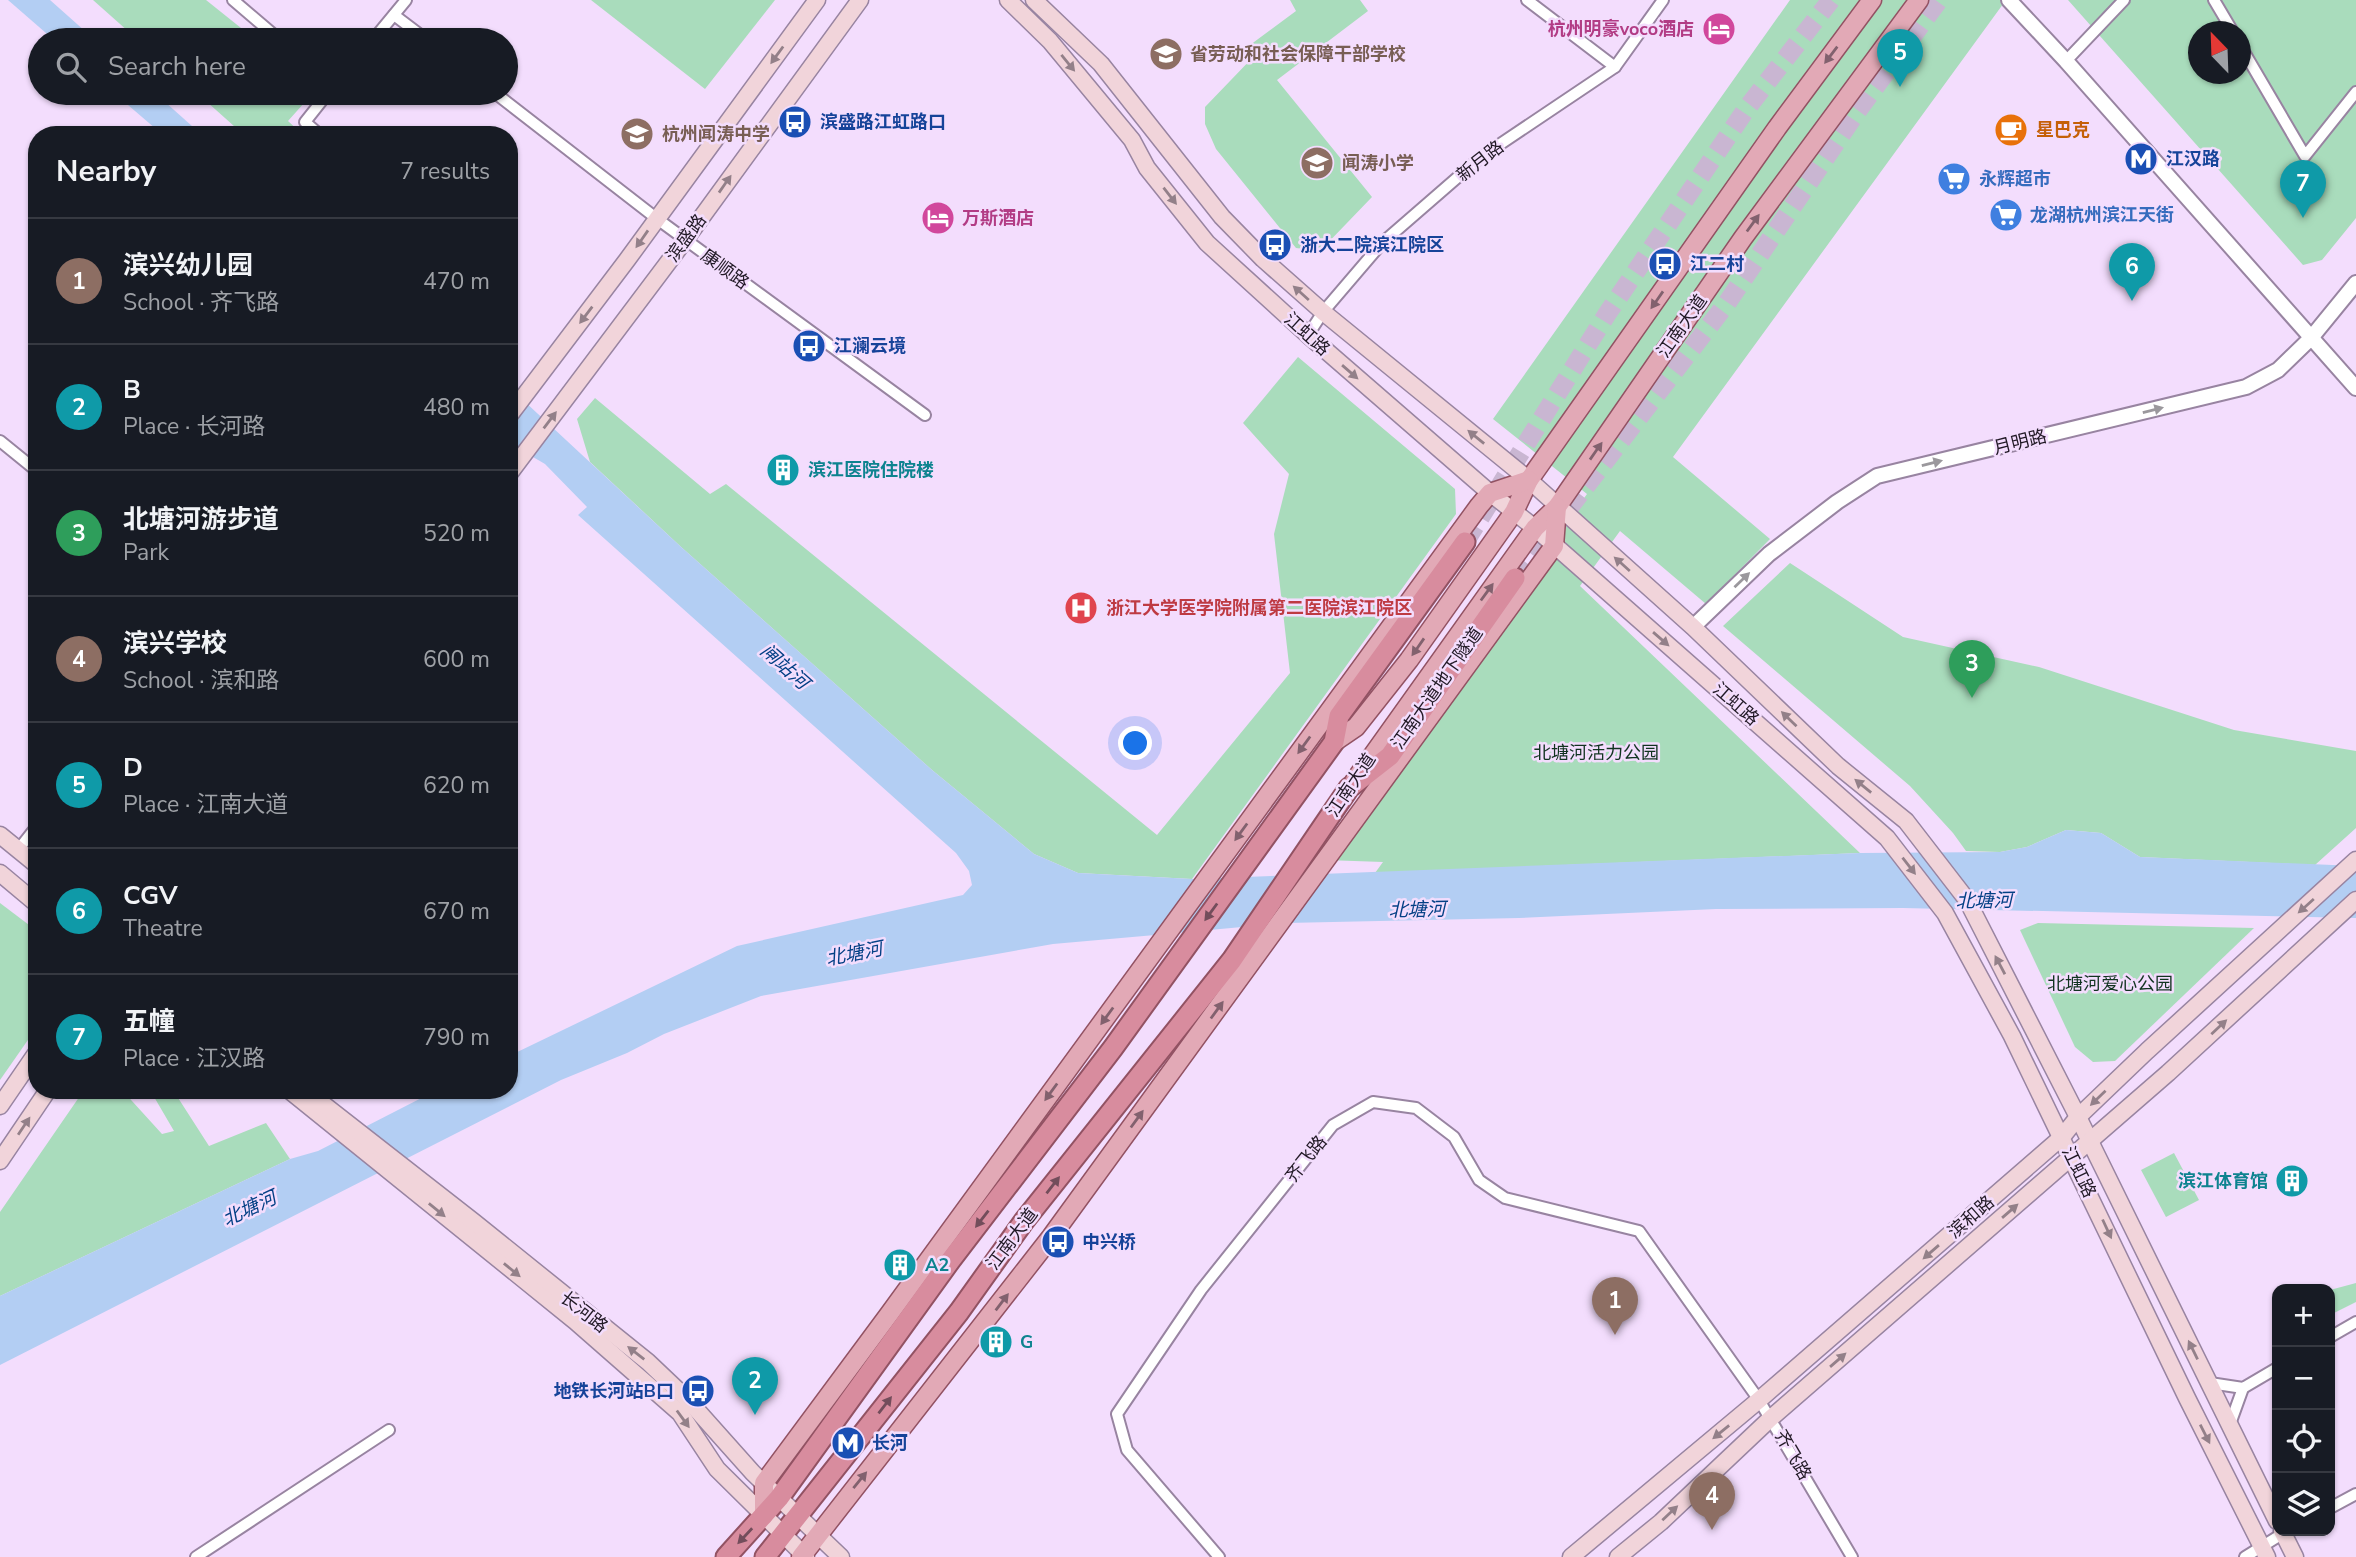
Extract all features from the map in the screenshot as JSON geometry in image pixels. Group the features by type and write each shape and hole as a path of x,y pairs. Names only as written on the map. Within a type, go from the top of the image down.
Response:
{"highway":[{"path":"1334,743 1339,716 1465,542"},
{"name":"江南大道地下隧道","path":"1349,789 1390,756 1515,578"},
{"name":"江南大道","path":"726,1557 779,1498 897,1318 1113,1048 1334,743"},
{"name":"江南大道","path":"765,1557 949,1324 1024,1221 1232,960 1349,789"}],"main road":[{"name":"滨盛路","path":"518,404 817,0"},
{"name":"滨盛路","path":"518,462 685,240 860,0"},
{"name":"江虹路","path":"1008,0 1050,41 1132,140 1147,168 1207,243 1308,335 1490,493 1535,528 1887,838 1945,914 2012,1036 2264,1552"},
{"name":"江虹路","path":"1034,0 1101,64 1222,216 1263,259 1323,313 1529,480 1693,627 1838,766 1906,821 1967,900 2032,1025 2272,1509"},
{"name":"江南大道","path":"1334,743 1356,727 1409,660 1514,512 1529,480 1777,128 1872,0"},
{"name":"江南大道","path":"1349,789 1535,528 1557,507 1743,238 1919,0"},
{"path":"764,1516 764,1483 897,1318 1092,1037 1281,776 1490,493 1529,480"},
{"path":"803,1556 817,1533 970,1344 1051,1237 1554,546 1557,507"},
{"path":"0,835 28,858"},
{"name":"滨和路","path":"1571,1557 1759,1400 2062,1137 2078,1117 2147,1051 2356,860"},
{"path":"0,874 28,897"},
{"name":"滨和路","path":"1618,1557 1661,1522 1771,1418 2168,1073 2356,900"},
{"path":"0,1106 28,1065"},
{"path":"0,1161 42,1099"},
{"name":"长河路","path":"301,1099 648,1362 687,1399 764,1483 841,1557"},
{"name":"长河路","path":"316,1099 466,1225 680,1413 717,1469 803,1556"},
{"path":"949,1324 970,1344"},
{"name":"江虹路","path":"2285,1536 2295,1557"}],"street":[{"path":"233,0 266,28"},
{"path":"383,28 406,0"},
{"path":"1527,0 1615,67"},
{"name":"新月路","path":"1308,335 1323,313 1382,243 1481,157 1615,67 1663,0"},
{"path":"2009,0 2356,388"},
{"path":"2066,61 2124,0"},
{"path":"2214,0 2226,21"},
{"path":"394,15 411,28"},
{"path":"2251,62 2305,156 2356,92"},
{"path":"310,126 305,122 318,105"},
{"name":"康顺路","path":"510,105 685,240 925,415"},
{"name":"月明路","path":"1693,627 1769,554 1837,502 1877,476 2246,387 2278,370 2311,338 2356,284"},
{"path":"0,441 28,464"},
{"path":"18,850 28,837"},
{"name":"齐飞路","path":"1219,1557 1127,1450 1117,1414 1201,1290 1333,1125 1373,1102 1416,1108 1454,1137 1479,1180 1506,1198 1639,1231 1771,1418 1852,1557"},
{"path":"2335,1334 2356,1322"},
{"path":"2210,1383 2242,1388 2272,1371"},
{"path":"2230,1424 2242,1388"},
{"path":"196,1557 389,1430"},
{"path":"2335,1505 2356,1494"},
{"path":"2245,1557 2264,1552 2277,1536"}],"green space":[{"path":"93,0 206,0 241,28 124,28"},
{"path":"591,0 775,0 705,89"},
{"path":"1290,0 1360,0 1368,11 1277,80 1372,197 1320,251 1296,248 1216,149 1205,124 1205,107 1256,54 1250,45 1296,11"},
{"name":"北塘河活力公园","path":"1790,0 2006,0 1673,457 1770,539 1706,604 1620,531 1580,586 1860,853 1375,873 1383,862 1325,860 1587,494 1493,419"},
{"path":"2068,0 2356,0 2356,218 2322,260 2303,265"},
{"path":"210,105 302,105 288,121 293,126 234,126"},
{"path":"1298,357 1455,489 1456,514 1192,879 1078,873 1034,854 932,770 680,546 590,462 577,419 595,398 710,494 726,484 1157,835 1290,673 1274,534 1289,474 1243,423"},
{"path":"1790,563 1903,637 2039,667 2234,730 2356,751 2356,828 2315,865 2140,857 2101,833 2066,830 2027,847 2000,852 1966,851 1910,786 1723,626"},
{"path":"0,903 28,924 28,1040 0,1080"},
{"name":"北塘河爱心公园","path":"2038,923 2254,928 2115,1061 2093,1062 2075,1047 2020,930"},
{"path":"78,1099 130,1099 162,1134 174,1131 155,1099 179,1099 209,1146 266,1123 290,1159 0,1296 0,1212"},
{"path":"2174,1153 2199,1200 2166,1217 2141,1170"},
{"path":"2356,1283 2356,1302 2335,1312 2335,1289"}],"water":[{"path":"8,0 50,0 82,28 40,28"},
{"path":"128,105 168,105 192,126 152,126"},
{"path":"518,395 680,546 932,770 1034,854 1078,873 1192,879 1860,853 2000,852 2027,847 2066,830 2101,833 2140,857 2356,866 2356,918 1903,908 1716,909 1519,918 1286,923 1053,944 761,996 664,1034 627,1053 561,1080 0,1365 0,1296 290,1159 318,1151 419,1099 518,1099 518,1052 737,946 963,895 972,885 969,871 956,853 578,515 587,507 545,464 518,448"}],"tunnel":[{"path":"1465,542 1607,314 1747,108 1831,0"},
{"path":"1515,578 1727,303 1856,113 1939,0"}],"place":[{"name":"杭州明豪voco酒店","path":"1719,29"},
{"name":"省劳动和社会保障干部学校","path":"1166,54"},
{"name":"D","path":"1900,87"},
{"name":"滨盛路江虹路口","path":"795,122"},
{"name":"星巴克","path":"2011,130"},
{"name":"杭州闻涛中学","path":"637,134"},
{"name":"江汉路","path":"2141,159"},
{"name":"闻涛小学","path":"1317,163"},
{"name":"永辉超市","path":"1954,179"},
{"name":"龙湖杭州滨江天街","path":"2006,215"},
{"name":"万斯酒店","path":"938,218"},
{"name":"五幢","path":"2303,218"},
{"name":"浙大二院滨江院区","path":"1275,245"},
{"name":"江二村","path":"1665,264"},
{"name":"CGV","path":"2132,301"},
{"name":"江澜云境","path":"809,346"},
{"name":"滨江医院住院楼","path":"783,470"},
{"name":"浙江大学医学院附属第二医院滨江院区","path":"1081,608"},
{"name":"北塘河游步道","path":"1972,698"},
{"name":"滨江体育馆","path":"2292,1181"},
{"name":"中兴桥","path":"1058,1242"},
{"name":"A2","path":"900,1265"},
{"name":"滨兴幼儿园","path":"1615,1335"},
{"name":"G","path":"996,1342"},
{"name":"地铁长河站B口","path":"698,1391"},
{"name":"B","path":"755,1415"},
{"name":"长河","path":"848,1443"},
{"name":"滨兴学校","path":"1712,1530"}],"water label":[{"name":"闸站河","path":"785,666"},
{"name":"北塘河","path":"1984,900"},
{"name":"北塘河","path":"1417,909"},
{"name":"北塘河","path":"854,953"},
{"name":"北塘河","path":"249,1208"}]}
